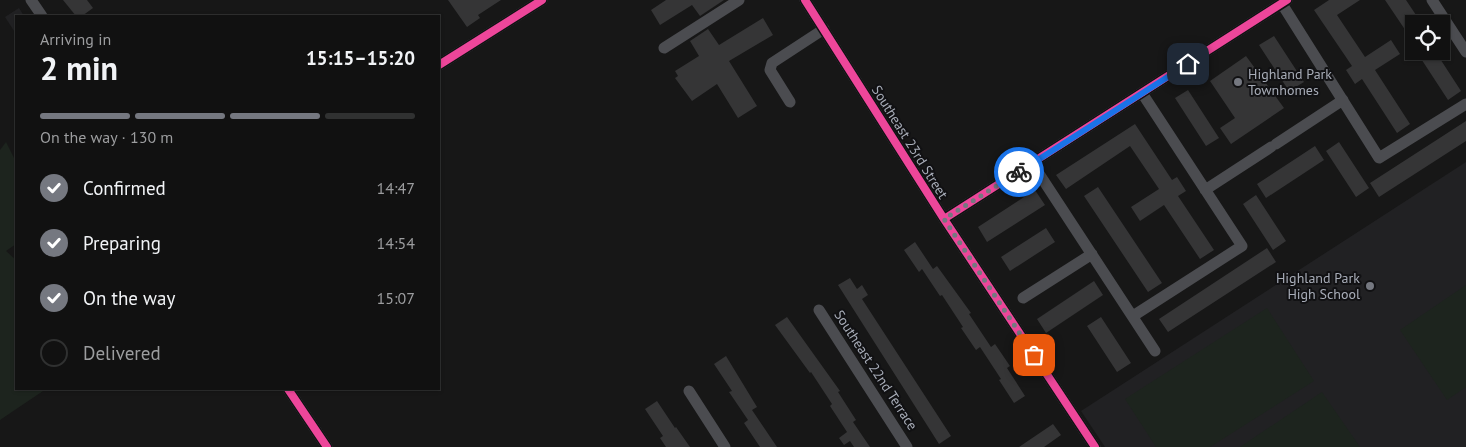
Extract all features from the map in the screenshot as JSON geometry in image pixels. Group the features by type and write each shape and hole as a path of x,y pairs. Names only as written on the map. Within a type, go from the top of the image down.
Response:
{"street":[{"path":"31,0 41,15"},
{"path":"440,64 542,0"},
{"path":"664,48 739,0"},
{"name":"Southeast 23rd Street","path":"805,0 944,219 1094,447"},
{"path":"1432,0 1466,52"},
{"path":"944,219 1285,2 1342,100 1379,158 1466,104"},
{"path":"790,102 770,70 772,63 824,30"},
{"path":"1133,316 1242,246 1142,94"},
{"path":"1205,190 1342,100"},
{"path":"1032,163 1155,351"},
{"path":"1023,298 1092,254"},
{"name":"Southeast 22nd Terrace","path":"819,310 907,447"},
{"path":"289,390 327,447"},
{"path":"689,391 725,447"}],"shaded area":[{"path":"19,8 23,15 15,15 15,32 5,17"},
{"path":"6,142 15,160 15,245 6,251 15,259 15,390 45,390 0,420 0,150"},
{"name":"Highland Park High School","path":"1466,162 1466,447 1105,447 1081,411"},
{"path":"1466,285 1466,387 1447,400 1400,330"},
{"path":"1267,308 1314,381 1210,447 1156,447 1125,399"},
{"path":"1322,392 1360,447 1240,447"}],"building":[{"path":"63,0 87,0 93,8 83,15 75,15"},
{"path":"448,0 501,0 478,15 480,18 467,27"},
{"path":"666,0 724,0 700,16 692,5 660,25 651,10"},
{"path":"1329,0 1360,0 1337,15 1365,57 1391,40 1400,54 1375,70 1410,124 1397,133 1362,79 1355,84 1346,70 1352,66 1314,10"},
{"path":"1385,0 1406,0 1416,15 1405,15 1405,30"},
{"path":"763,18 773,35 729,61 757,106 738,118 717,84 692,101 675,78 678,76 675,71 699,56 690,41 708,29 719,45"},
{"path":"1274,36 1304,82 1289,91 1259,45"},
{"path":"1246,56 1284,108 1231,144 1220,128 1235,118 1210,81"},
{"path":"1422,60 1441,60 1461,91 1448,100"},
{"path":"1188,90 1219,138 1206,146 1175,98"},
{"path":"1466,121 1466,141 1379,197 1370,183"},
{"path":"1135,124 1172,180 1177,177 1186,191 1178,196 1214,250 1200,259 1164,205 1140,221 1131,207 1159,189 1130,146 1066,189 1056,175"},
{"path":"1339,142 1369,188 1356,197 1326,151"},
{"path":"1315,146 1324,160 1266,198 1257,184"},
{"path":"1098,187 1162,283 1148,292 1084,196"},
{"path":"1035,190 1045,205 987,242 978,227"},
{"path":"1256,195 1286,241 1273,250 1243,204"},
{"path":"1046,228 1055,242 1010,271 1001,257"},
{"path":"915,242 933,269 937,266 971,313 969,314 991,347 995,344 1010,366 1007,368 1025,396 1014,403 980,347 976,350 942,295 940,296 922,269 919,272 904,250"},
{"path":"1267,248 1276,262 1168,332 1159,319"},
{"path":"850,278 857,289 862,285 868,295 862,299 951,436 939,444 838,285"},
{"path":"1094,281 1103,295 1046,333 1037,319"},
{"path":"787,317 840,391 838,392 856,420 853,422 870,447 854,447 850,441 844,445 839,438 847,432 830,406 832,404 811,372 775,325"},
{"path":"1101,317 1131,363 1117,372 1087,326"},
{"path":"726,356 757,407 752,410 777,447 760,447 744,423 748,420 729,392 732,391 714,364"},
{"path":"657,401 690,447 666,447 660,438 663,436 645,409"},
{"path":"1053,424 1061,435 1044,447 1019,447"}],"cycle path":[{"path":"440,64 542,0"},
{"path":"805,0 944,219 1095,447"},
{"path":"944,219 1287,0"},
{"path":"289,390 327,447"}],"way so far":[{"path":"1019,172 944,219 1034,355"}],"place":[{"name":"Highland Park Townhomes","path":"1238,82"},
{"name":"Highland Park High School","path":"1370,286"}],"route":[{"path":"1019,172 1188,64"}]}
